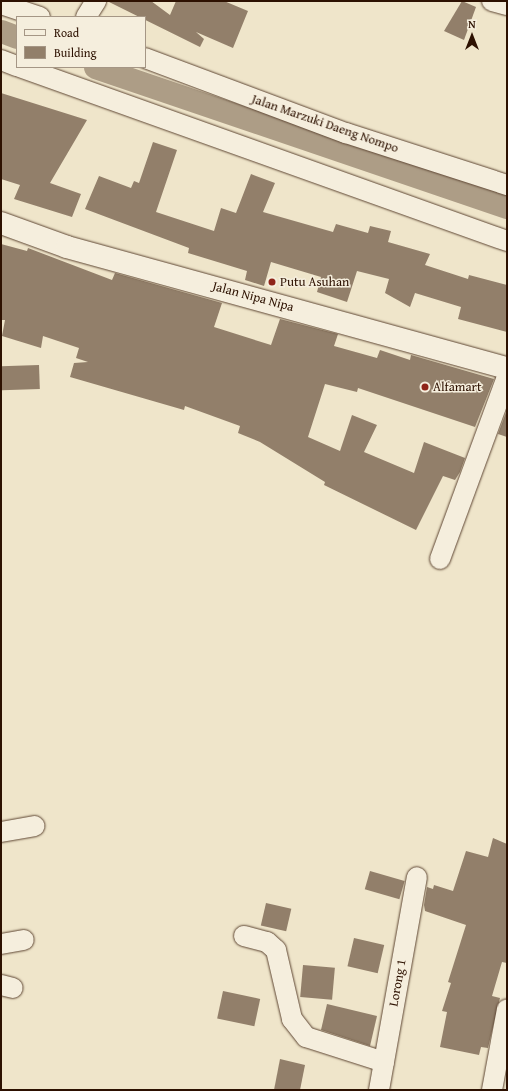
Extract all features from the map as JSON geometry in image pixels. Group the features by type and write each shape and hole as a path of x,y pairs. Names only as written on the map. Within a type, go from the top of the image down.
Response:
{"street":[{"path":"87,16 96,1"},
{"path":"492,1 507,5"},
{"path":"1,4 37,16"},
{"name":"Jalan Marzuki Daeng Nompo","path":"146,58 346,133 507,185"},
{"path":"1,60 16,66"},
{"path":"23,68 507,241"},
{"name":"Jalan Nipa Nipa","path":"1,223 67,247 507,368"},
{"path":"440,559 507,377"},
{"path":"1,832 34,826"},
{"name":"Lorong 1","path":"379,1090 417,877"},
{"path":"244,936 267,942 276,950 292,1019 306,1037 384,1062"},
{"path":"1,944 24,940"},
{"path":"492,1090 507,1009"}],"building":[{"path":"107,1 151,1 170,15 176,1 224,1 248,11 233,48 196,32 204,39 200,47 146,20 146,16 137,16"},
{"path":"462,1 476,7 464,40 444,31"},
{"path":"1,93 87,120 50,183 81,194 72,217 14,199 20,185 1,179"},
{"path":"153,142 177,150 156,212 214,231 221,208 236,213 251,174 275,183 263,212 333,232 336,224 368,233 370,226 391,231 388,242 430,254 425,265 468,279 469,275 507,285 507,332 458,319 461,307 415,293 410,307 385,293 389,279 357,271 347,302 317,292 321,277 271,262 264,286 245,280 247,271 188,253 189,248 85,209 99,176 131,188 134,181 139,183"},
{"path":"1,244 27,251 28,248 112,280 115,273 222,303 214,327 271,345 280,319 338,334 334,346 377,358 380,350 410,360 411,355 494,379 475,427 358,388 357,392 325,384 308,437 340,451 352,415 377,425 364,452 414,473 424,442 465,458 460,472 455,480 443,476 416,530 324,485 325,482 260,442 238,433 240,426 185,406 184,410 70,377 74,363 88,362 76,358 79,348 43,336 41,348 2,336 5,320 1,320"},
{"path":"39,365 40,389 2,390 1,366"},
{"path":"507,410 507,437 498,434"},
{"path":"493,838 507,844 507,963 502,962 492,996 500,998 488,1048 481,1047 479,1055 440,1047 447,1012 442,1011 451,983 448,982 466,925 425,911 424,905 427,887 433,889 434,885 453,891 466,851 488,857"},
{"path":"370,871 405,881 399,899 365,889"},
{"path":"266,903 291,909 286,931 261,925"},
{"path":"354,938 384,945 378,973 347,966"},
{"path":"303,965 335,968 332,1000 300,997"},
{"path":"223,991 260,999 254,1026 217,1018"},
{"path":"327,1004 377,1016 370,1046 321,1030"},
{"path":"280,1059 305,1065 300,1090 274,1090"}],"waterway":[{"path":"1,31 16,37"},
{"path":"98,68 507,207"}],"place":[{"name":"Putu Asuhan","path":"272,282"},
{"name":"Alfamart","path":"425,387"}]}
